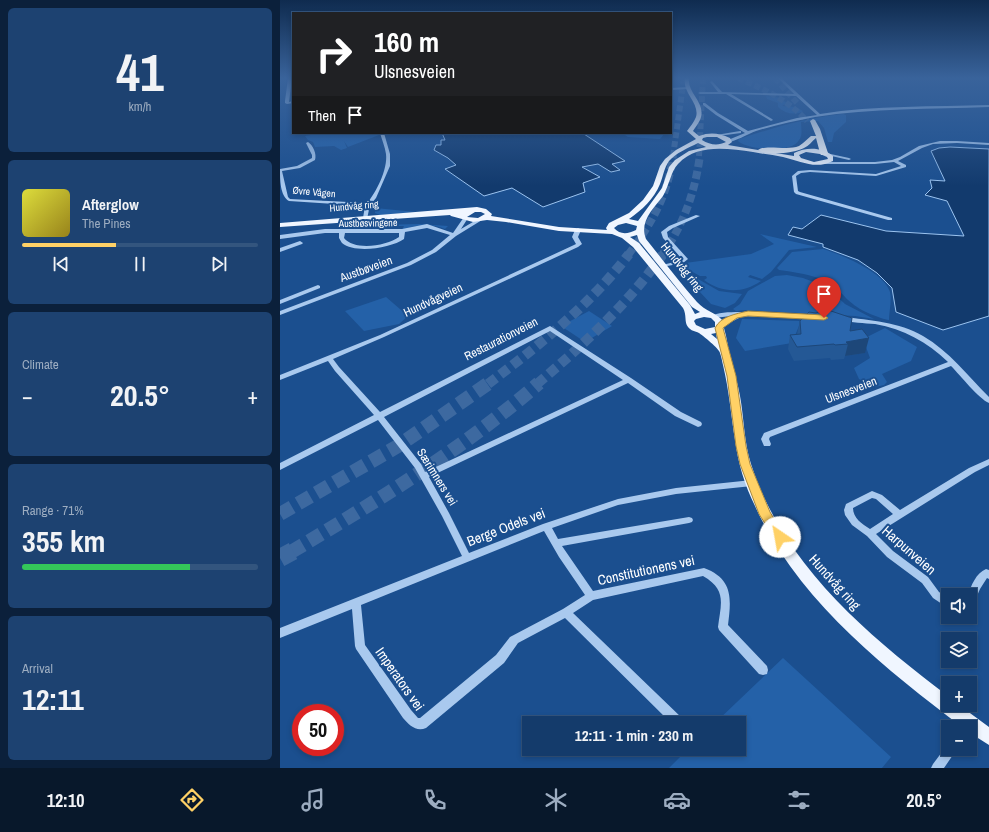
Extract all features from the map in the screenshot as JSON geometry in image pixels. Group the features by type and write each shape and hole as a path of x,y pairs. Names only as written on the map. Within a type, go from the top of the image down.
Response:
{"highway":[{"path":"803,151 812,144 813,137 810,121 818,129 821,144 826,153"},
{"path":"762,150 798,148 805,145 813,137"}],"main road":[{"path":"694,125 699,131 726,137 729,141 743,147 788,152 803,151 826,153 831,160 824,163 807,163 783,155 701,143 699,139 690,131 699,114"},
{"path":"612,232 610,226 634,212 652,193 661,170 668,159 699,139 715,135"},
{"path":"484,217 550,228 612,232 623,235 632,235 639,228 645,215 665,188 672,167 677,161 691,152 718,146 729,141"},
{"path":"798,159 796,154 803,151"},
{"path":"467,216 480,209 484,217"},
{"name":"Hundvåg ring","path":"280,225 429,214 467,216"},
{"path":"467,216 561,226 591,226 630,221 639,228"},
{"name":"Hundvåg ring","path":"639,228 642,239 695,305 719,320 724,342 724,350 731,376 741,446 752,483 765,514 795,561 823,594 869,641 962,720"},
{"name":"Hundvåg ring","path":"623,235 636,245 687,306 691,314 691,319"},
{"path":"711,315 700,314 691,319 692,326 704,332 724,350"},
{"path":"704,332 712,331 720,326"},
{"name":"Hundvåg ring","path":"977,731 989,738"}],"street":[{"path":"717,114 746,132"},
{"path":"761,114 771,120"},
{"path":"715,135 746,132 788,121 830,114"},
{"path":"729,141 746,132"},
{"path":"366,218 368,205 374,198 388,166 388,154 382,134"},
{"path":"824,163 894,160 905,157 917,148 930,144 949,142 989,144"},
{"name":"Øvre Vågen","path":"308,143 314,155 314,159 303,165 280,170 286,197 289,200 368,205"},
{"path":"826,153 865,162"},
{"path":"890,219 798,193 796,192 794,176 800,172 810,171 876,175 904,166 894,160"},
{"name":"Austbøveien","path":"454,235 467,216"},
{"path":"664,266 681,262 685,259 665,237 664,232 671,226 698,216"},
{"name":"Austbøveien","path":"280,313 409,264 434,251 454,235 484,217"},
{"name":"Austbøsvingene","path":"280,237 325,231 402,232 427,226 454,235"},
{"name":"Hundvågveien","path":"280,378 329,358 578,246 575,237 578,230"},
{"path":"342,232 340,236 341,240 346,244 378,247 398,241 402,238 402,232"},
{"path":"280,250 300,243"},
{"path":"280,302 318,287"},
{"path":"720,326 734,317 748,314"},
{"path":"711,315 748,314 824,318"},
{"path":"839,318 890,325 910,332 927,342 952,363 989,401"},
{"name":"Restaurationveien","path":"379,416 550,328 678,414 698,424"},
{"name":"Særimners vei","path":"329,358 379,416 424,476 467,557"},
{"name":"Ulsnesveien","path":"767,444 765,439 767,435 952,363"},
{"path":"424,476 629,380"},
{"path":"280,467 379,416"},
{"name":"Harpunveien","path":"870,533 972,470 989,462"},
{"name":"Berge Odels vei","path":"280,633 546,526 626,501 676,491 752,483"},
{"name":"Harpunveien","path":"899,514 879,497 872,494 849,506 848,512 861,528 870,533 890,554 925,580 936,595 941,599"},
{"path":"556,543 689,520"},
{"name":"Constitutionens vei","path":"546,526 591,596"},
{"name":"Constitutionens vei","path":"507,650 514,640 566,612 591,596 704,572 719,582 726,595 723,627 763,670"},
{"path":"974,588 986,573 989,574"},
{"name":"Imperators vei","path":"356,602 360,646 407,714 418,725 425,722 490,669 507,650"},
{"path":"566,612 672,716"},
{"path":"937,768 946,756"}],"shaded area":[{"path":"843,114 846,115 846,122 834,133 832,142 828,142 824,128 818,121 801,122 801,134 799,140 795,144 788,147 770,149 751,147 738,141 739,139 791,124 816,118"},
{"path":"307,134 379,135 348,147 344,141 347,148 341,150 334,146 315,147 313,142 308,140 305,136 311,135"},
{"path":"442,134 584,134 625,161 612,164 620,170 611,172 598,164 582,167 600,177 583,183 585,192 543,207 512,188 484,196 445,169 456,165 448,158 434,150 436,145 441,145 441,140 445,140"},
{"path":"624,134 664,134 660,139 628,137"},
{"path":"950,147 989,149 989,316 943,330 896,312 892,288 877,273 858,260 823,247 823,244 788,235 793,227 802,229 821,215 886,231 964,236 947,201 925,195 932,188 930,180 945,181 931,151 939,148"},
{"path":"375,208 416,212 380,215 375,213"},
{"path":"419,224 448,226 445,229 424,225 402,230 404,226 340,226"},
{"path":"760,234 817,247 789,250 771,272 762,279 750,275 748,277 761,281 739,290 718,287 704,280 707,278 706,276 700,276 678,264 751,254 774,244"},
{"path":"823,249 841,255 861,265 880,278 886,285 891,295 889,320 860,309 850,302 833,285 824,280 805,274 779,270 777,268 792,252"},
{"path":"677,267 719,291 742,294 735,303 725,308 711,304"},
{"path":"787,275 803,278 827,287 845,304 874,319 855,316 745,310 736,311 733,309 740,304 748,291 775,276"},
{"path":"386,297 408,316 399,324 364,331 345,311"},
{"path":"589,311 612,326 585,342 561,326"},
{"path":"742,319 801,321 792,343 745,351 736,338"},
{"path":"885,328 917,347 911,361 882,374 887,382 884,385 875,387 859,379 854,368 870,358 863,339"},
{"path":"783,658 891,757 882,768 669,768 681,756 746,756 746,716 722,716"}],"building":[{"path":"825,309 852,318 850,331 862,329 869,338 846,342 848,344 797,347 790,335 801,334 800,321 809,312 816,313"}],"tunnel":[{"path":"673,156 679,114"},
{"path":"699,156 701,114"},
{"path":"800,114 807,121"},
{"path":"628,255 658,208 671,169 673,155"},
{"path":"662,255 677,232 692,195 700,155"},
{"path":"488,384 563,324 598,290 629,254"},
{"path":"537,384 620,307 663,254"},
{"path":"280,514 398,446 489,383"},
{"path":"291,552 387,494 450,452 539,383"},
{"path":"280,558 293,551"}],"route":[{"path":"780,537 765,514 745,464 731,376 724,350 724,342 719,328 720,325 734,317 748,314 824,318"}]}
